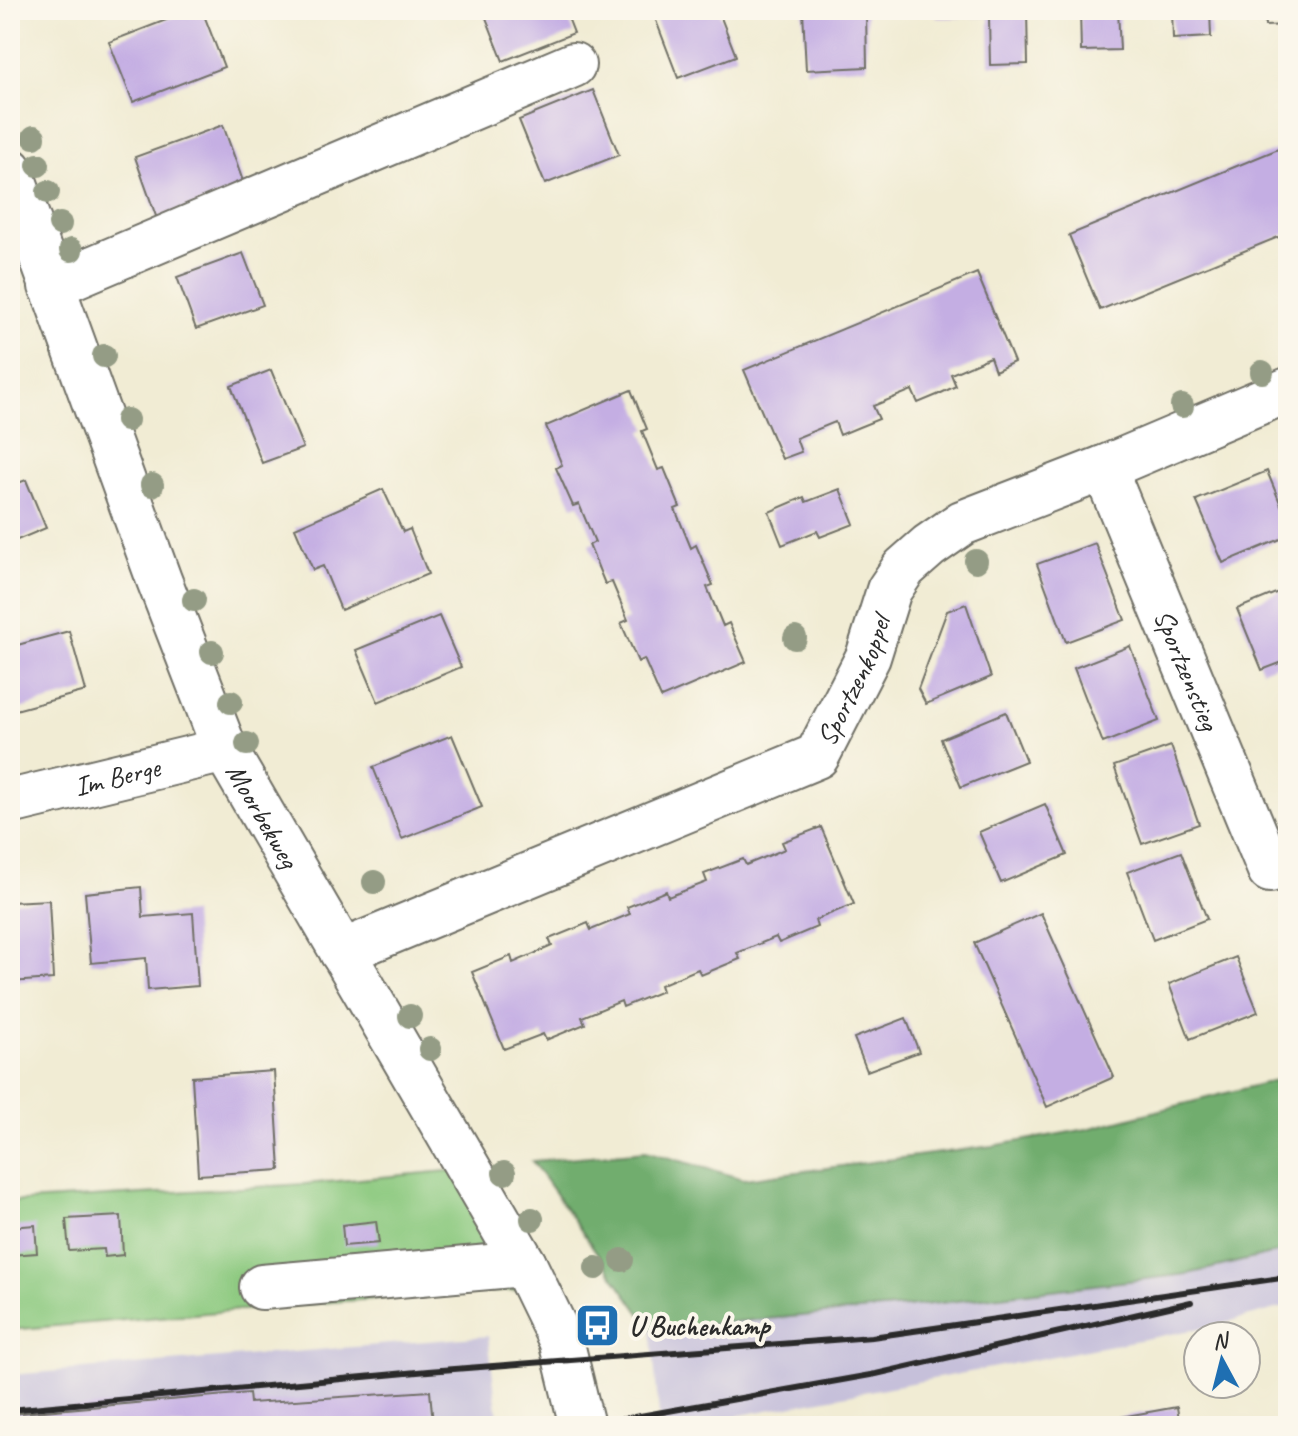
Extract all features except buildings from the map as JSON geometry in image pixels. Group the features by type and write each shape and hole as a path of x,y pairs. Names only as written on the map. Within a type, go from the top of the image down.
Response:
{"street":[{"path":"51,286 573,65"},
{"name":"Moorbekweg","path":"10,170 159,580 225,750 524,1264 561,1340 582,1426"},
{"name":"Sportzenkoppel","path":"342,952 817,756 868,657 889,590 904,568 929,546 962,523 1104,468 1288,390"},
{"name":"Sportzenstieg","path":"1104,468 1270,870"},
{"name":"Im Berge","path":"10,802 225,750"},
{"path":"262,1287 524,1264"}],"shaded area":[{"path":"1288,1250 1288,1306 1235,1320 1182,1320 1182,1332 683,1426 660,1426 651,1329 906,1307 1188,1274"},
{"path":"488,1336 499,1426 10,1426 10,1375"}],"green space":[{"path":"1288,1077 1288,1250 1188,1274 906,1307 651,1329 532,1161 646,1151 744,1179 992,1146 1087,1129"},
{"path":"469,1169 536,1289 344,1301 10,1330 10,1202 305,1184"}],"railway":[{"path":"10,1410 428,1371 872,1337 1288,1277"},
{"path":"584,1426 876,1374 1191,1302"}],"place":[{"name":"U Buchenkamp","path":"598,1325"}]}
